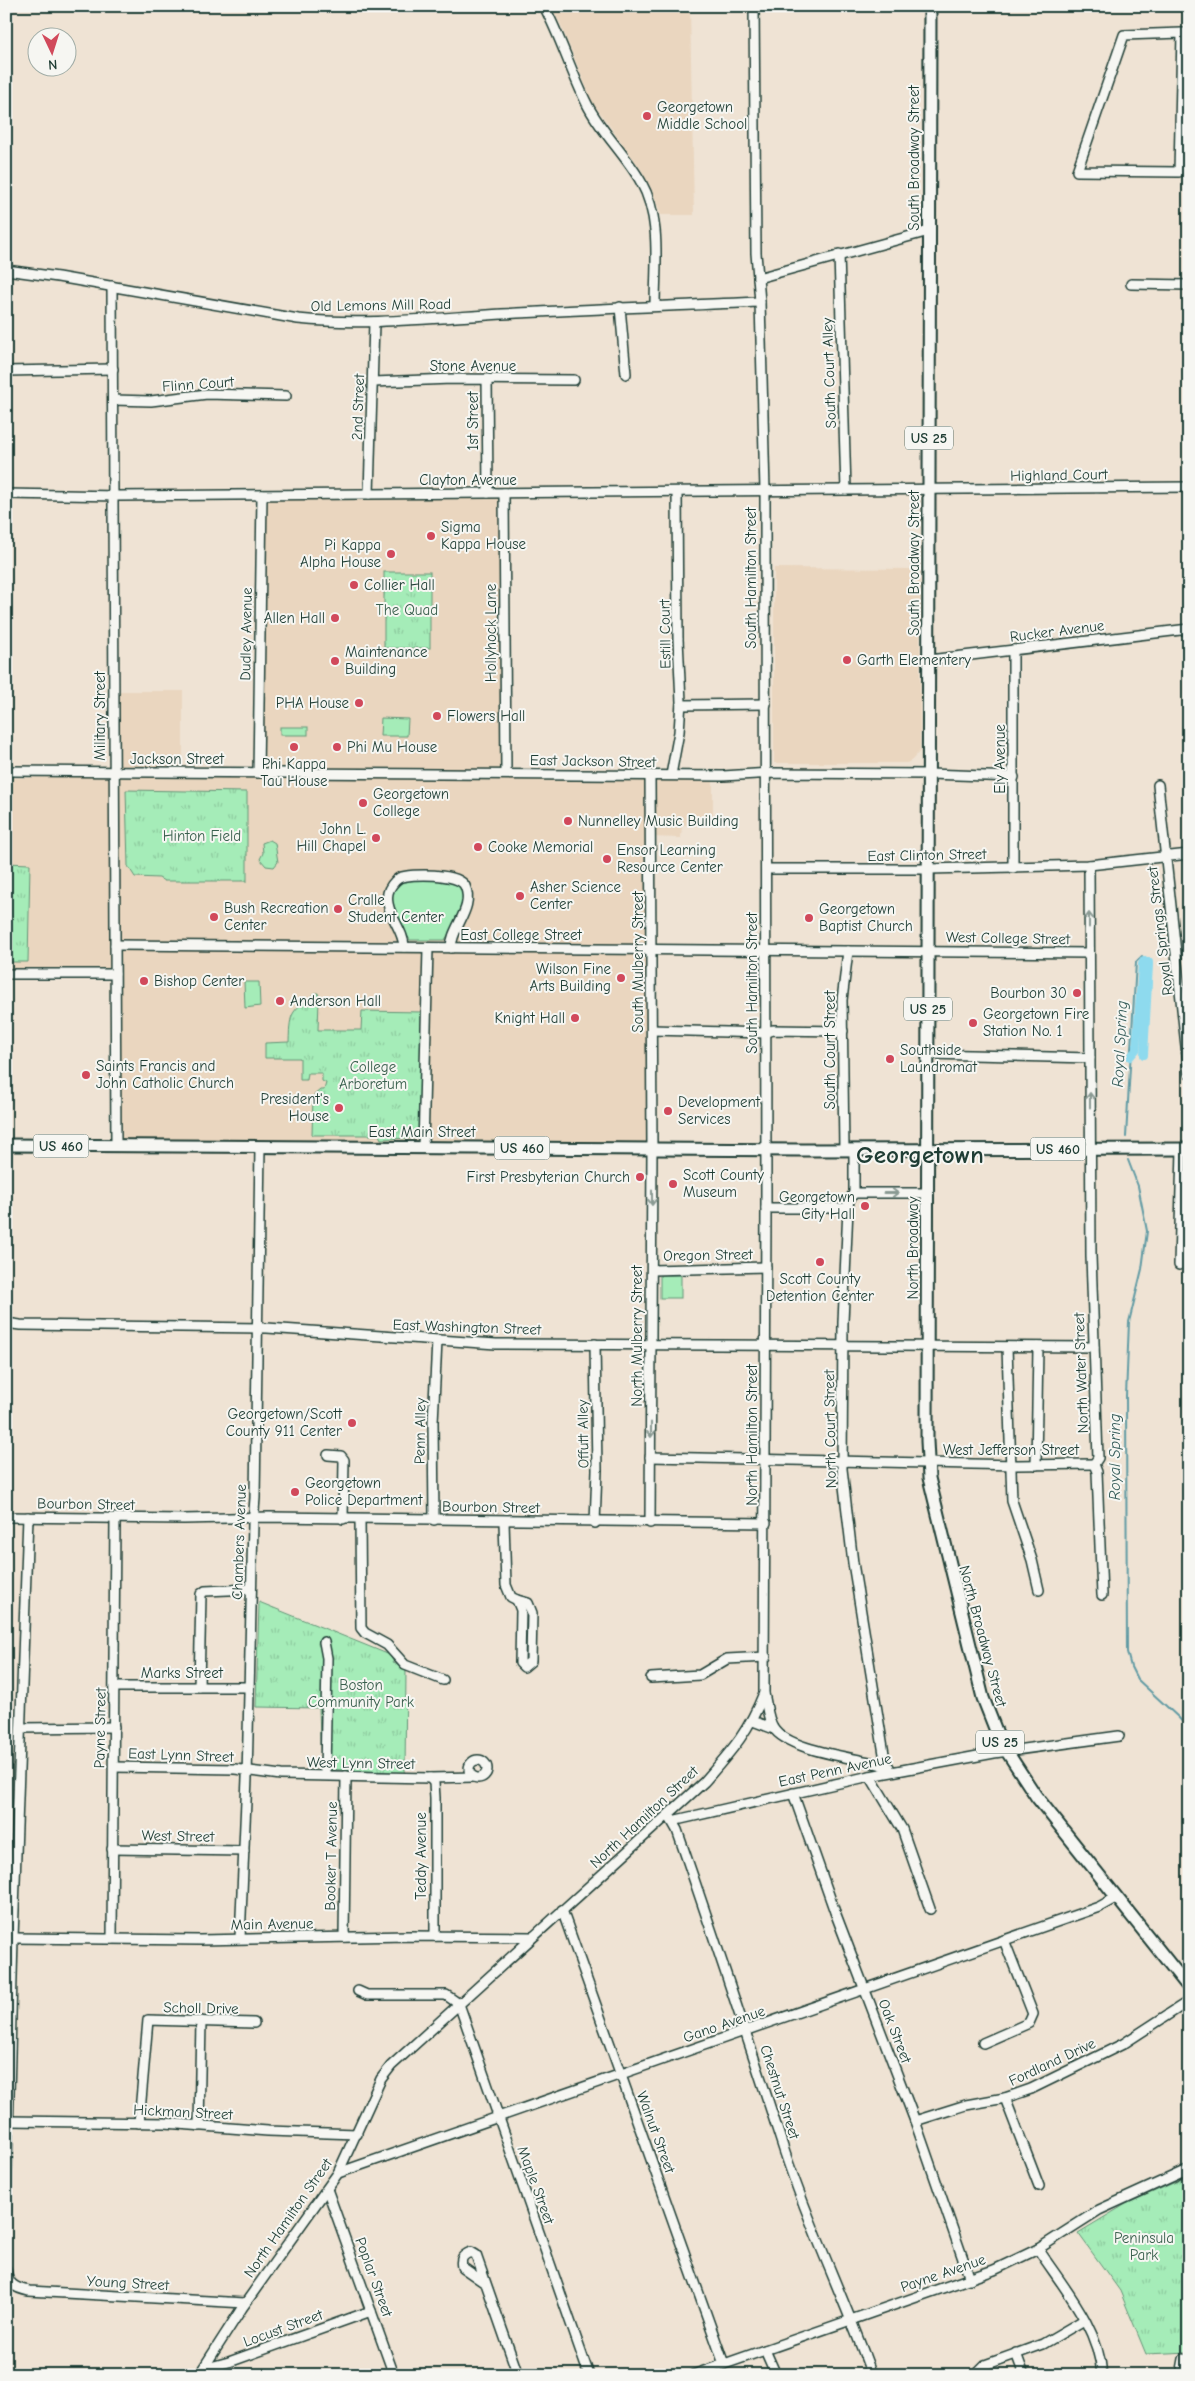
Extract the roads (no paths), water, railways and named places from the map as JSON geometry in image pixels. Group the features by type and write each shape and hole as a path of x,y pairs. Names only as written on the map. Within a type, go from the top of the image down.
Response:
{"main road":[{"name":"South Broadway Street","path":"928,1149 930,6"},
{"name":"East Main Street","path":"6,1145 765,1150 928,1149"},
{"name":"US 460","path":"928,1149 1185,1149"},
{"name":"North Broadway","path":"928,1149 928,1346"},
{"name":"North Broadway Street","path":"928,1346 928,1464 938,1521 991,1723 1005,1751 1036,1796 1189,1988"}],"street":[{"path":"544,6 559,34 588,105 642,183 652,210 655,229 655,306"},
{"name":"South Hamilton Street","path":"754,6 756,253 760,302 765,491 765,1150"},
{"path":"1185,33 1179,172 1077,171 1124,35 1185,33"},
{"path":"758,278 839,254 929,231"},
{"name":"South Court Alley","path":"839,254 846,490"},
{"name":"Old Lemons Mill Road","path":"6,270 112,286 298,319 326,322 374,322 620,307 760,302"},
{"path":"1130,284 1189,285"},
{"name":"Military Street","path":"112,286 116,1146"},
{"path":"620,307 626,374"},
{"name":"2nd Street","path":"369,494 374,322"},
{"path":"6,371 113,369"},
{"name":"Stone Avenue","path":"373,382 487,379 574,380"},
{"name":"1st Street","path":"487,379 488,493"},
{"name":"Flinn Court","path":"113,400 151,401 207,394 286,396"},
{"name":"Highland Court","path":"929,490 1189,487"},
{"name":"Clayton Avenue","path":"6,494 112,496 929,490"},
{"name":"Estill Court","path":"671,775 679,732 681,704 678,639 677,492"},
{"name":"Hollyhock Lane","path":"504,493 506,774"},
{"name":"Dudley Avenue","path":"258,773 262,495"},
{"name":"Rucker Avenue","path":"929,660 1189,629"},
{"name":"Ely Avenue","path":"1013,650 1013,868"},
{"path":"681,704 766,704"},
{"name":"Jackson Street","path":"6,772 258,773"},
{"name":"East Jackson Street","path":"258,773 929,774 1014,777"},
{"name":"South Mulberry Street","path":"650,775 652,1149"},
{"name":"Royal Springs Street","path":"1158,785 1165,857 1184,971 1189,1074"},
{"name":"East Clinton Street","path":"766,870 1013,868 1088,865 1189,854"},
{"name":"North Water Street","path":"1088,865 1090,1148 1098,1458 1094,1464 1097,1472 1102,1594"},
{"path":"404,948 404,938 388,903 388,893 391,886 397,880 407,876 446,876 463,883 467,904 451,938 451,948"},
{"name":"East College Street","path":"115,946 927,951"},
{"path":"424,1148 428,948"},
{"name":"South Court Street","path":"848,950 842,1000 849,1150"},
{"name":"West College Street","path":"927,951 1089,953"},
{"path":"6,974 115,974"},
{"path":"652,1030 766,1033 773,1030 843,1031"},
{"path":"928,1054 1090,1058"},
{"name":"Chambers Avenue","path":"240,1938 247,1771 258,1328 260,1147"},
{"name":"North Mulberry Street","path":"650,1523 652,1149"},
{"path":"1179,1266 1184,1223 1185,1149"},
{"name":"North Hamilton Street","path":"201,2372 338,2173 386,2072 403,2053 562,1910 671,1818 741,1740 754,1721 764,1693 766,1657 765,1150"},
{"name":"North Court Street","path":"849,1150 854,1193 849,1200 848,1208 842,1346 842,1462 853,1563 886,1766"},
{"path":"854,1193 928,1193"},
{"path":"766,1208 848,1208"},
{"name":"Oregon Street","path":"652,1270 766,1268"},
{"name":"East Washington Street","path":"6,1323 20,1325 258,1328 437,1341 594,1344 1094,1347"},
{"name":"Penn Alley","path":"434,1520 434,1422 437,1341"},
{"name":"Offutt Alley","path":"594,1344 597,1470 596,1523"},
{"path":"1007,1347 1012,1501 1032,1560 1039,1590"},
{"path":"1036,1465 1038,1347"},
{"path":"328,1455 340,1456 344,1460 343,1518"},
{"name":"West Jefferson Street","path":"650,1457 928,1464 1094,1464"},
{"name":"Bourbon Street","path":"6,1517 343,1518 360,1520 504,1522 766,1523"},
{"path":"6,2211 9,2121 9,2012 28,1517"},
{"name":"Payne Street","path":"112,1939 115,1518"},
{"path":"360,1520 362,1561 361,1628 365,1633 387,1644 405,1665 443,1680"},
{"path":"504,1522 506,1585 511,1596 516,1600 528,1603 532,1614 531,1661 524,1667 520,1663 520,1610 516,1600"},
{"path":"199,1687 201,1594 205,1591 251,1590"},
{"path":"324,1642 326,1658 325,1776"},
{"path":"652,1678 700,1675 727,1659 766,1657"},
{"name":"Marks Street","path":"115,1687 249,1686"},
{"path":"764,1693 770,1722 774,1729"},
{"path":"754,1721 774,1729 795,1743 814,1750 886,1766 900,1771"},
{"path":"21,1728 114,1727"},
{"name":"East Penn Avenue","path":"671,1818 870,1776 1005,1751 1119,1736"},
{"name":"East Lynn Street","path":"114,1767 247,1771"},
{"name":"West Lynn Street","path":"247,1771 281,1775 474,1777"},
{"name":"Booker T Avenue","path":"344,1937 346,1776"},
{"path":"870,1776 902,1828 930,1909"},
{"name":"Teddy Avenue","path":"430,1778 434,1783 435,1798 435,1936"},
{"name":"Oak Street","path":"793,1793 915,2122 970,2279"},
{"name":"Chestnut Street","path":"671,1818 746,2030 785,2153 822,2253 872,2375"},
{"name":"West Street","path":"112,1849 244,1850"},
{"name":"Gano Avenue","path":"338,2173 1099,1907 1117,1897"},
{"name":"Walnut Street","path":"562,1910 724,2364"},
{"name":"Main Avenue","path":"13,1938 532,1937"},
{"path":"984,2043 1029,2023 1033,2014 1004,1940"},
{"path":"358,1991 367,1995 446,1994 459,2004"},
{"name":"Fordland Drive","path":"915,2122 966,2105 1005,2098 1031,2089 1124,2044 1189,2001"},
{"name":"Maple Street","path":"459,2004 589,2375"},
{"name":"Scholl Drive","path":"140,2123 148,2020 254,2023"},
{"path":"199,2126 202,2021"},
{"path":"1005,2098 1039,2186"},
{"name":"Hickman Street","path":"9,2121 140,2123 268,2131 357,2134"},
{"name":"Payne Avenue","path":"693,2375 850,2319 970,2279 1016,2261 1099,2210 1189,2169"},
{"name":"Poplar Street","path":"328,2189 372,2311 391,2374"},
{"path":"1038,2249 1084,2320 1096,2344 1102,2375"},
{"name":"Young Street","path":"6,2269 11,2285 16,2289 29,2291 246,2304"},
{"path":"485,2283 518,2375"},
{"name":"Locust Street","path":"201,2372 372,2311"},
{"path":"975,2375 985,2365 1056,2338 1084,2320"},
{"path":"765,2350 776,2375"},
{"path":"1016,2353 1024,2375"},
{"path":"1181,2375 1184,2359"}],"waterway":[{"name":"Royal Spring","path":"1126,1137 1136,962 1142,956"},
{"path":"1130,1057 1136,1050 1142,964 1144,960 1149,962 1144,1055"},
{"name":"Royal Spring","path":"1128,1160 1138,1186 1147,1231 1142,1269 1129,1322 1126,1396 1127,1652 1137,1679 1179,1718 1186,1726 1189,1736"}],"place":[{"name":"Georgetown Middle School","path":"647,116"},
{"name":"Sigma Kappa House","path":"431,536"},
{"name":"Pi Kappa Alpha House","path":"391,554"},
{"name":"Collier Hall","path":"354,585"},
{"name":"Allen Hall","path":"335,618"},
{"name":"Garth Elementery","path":"847,660"},
{"name":"Maintenance Building","path":"335,661"},
{"name":"PHA House","path":"359,703"},
{"name":"Flowers Hall","path":"437,716"},
{"name":"Phi Kappa Tau House","path":"294,747"},
{"name":"Phi Mu House","path":"337,747"},
{"name":"Georgetown College","path":"363,803"},
{"name":"Nunnelley Music Building","path":"568,821"},
{"name":"John L. Hill Chapel","path":"376,838"},
{"name":"Cooke Memorial","path":"478,847"},
{"name":"Ensor Learning Resource Center","path":"607,859"},
{"name":"Asher Science Center","path":"520,896"},
{"name":"Cralle Student Center","path":"338,909"},
{"name":"Bush Recreation Center","path":"214,917"},
{"name":"Georgetown Baptist Church","path":"809,918"},
{"name":"Wilson Fine Arts Building","path":"621,978"},
{"name":"Bishop Center","path":"144,981"},
{"name":"Bourbon 30","path":"1077,993"},
{"name":"Anderson Hall","path":"280,1001"},
{"name":"Knight Hall","path":"575,1018"},
{"name":"Georgetown Fire Station No. 1","path":"973,1023"},
{"name":"Southside Laundromat","path":"890,1059"},
{"name":"Saints Francis and John Catholic Church","path":"86,1075"},
{"name":"President's House","path":"339,1108"},
{"name":"Development Services","path":"668,1111"},
{"name":"First Presbyterian Church","path":"640,1177"},
{"name":"Scott County Museum","path":"673,1184"},
{"name":"Georgetown City Hall","path":"865,1206"},
{"name":"Scott County Detention Center","path":"820,1262"},
{"name":"Georgetown/Scott County 911 Center","path":"352,1423"},
{"name":"Georgetown Police Department","path":"295,1492"}],"district":[{"name":"Georgetown","path":"920,1154"}],"park label":[{"name":"The Quad","path":"407,610"},
{"name":"Hinton Field","path":"202,836"},
{"name":"College Arboretum","path":"373,1076"},
{"name":"Boston Community Park","path":"361,1694"},
{"name":"Peninsula Park","path":"1144,2246"}]}
